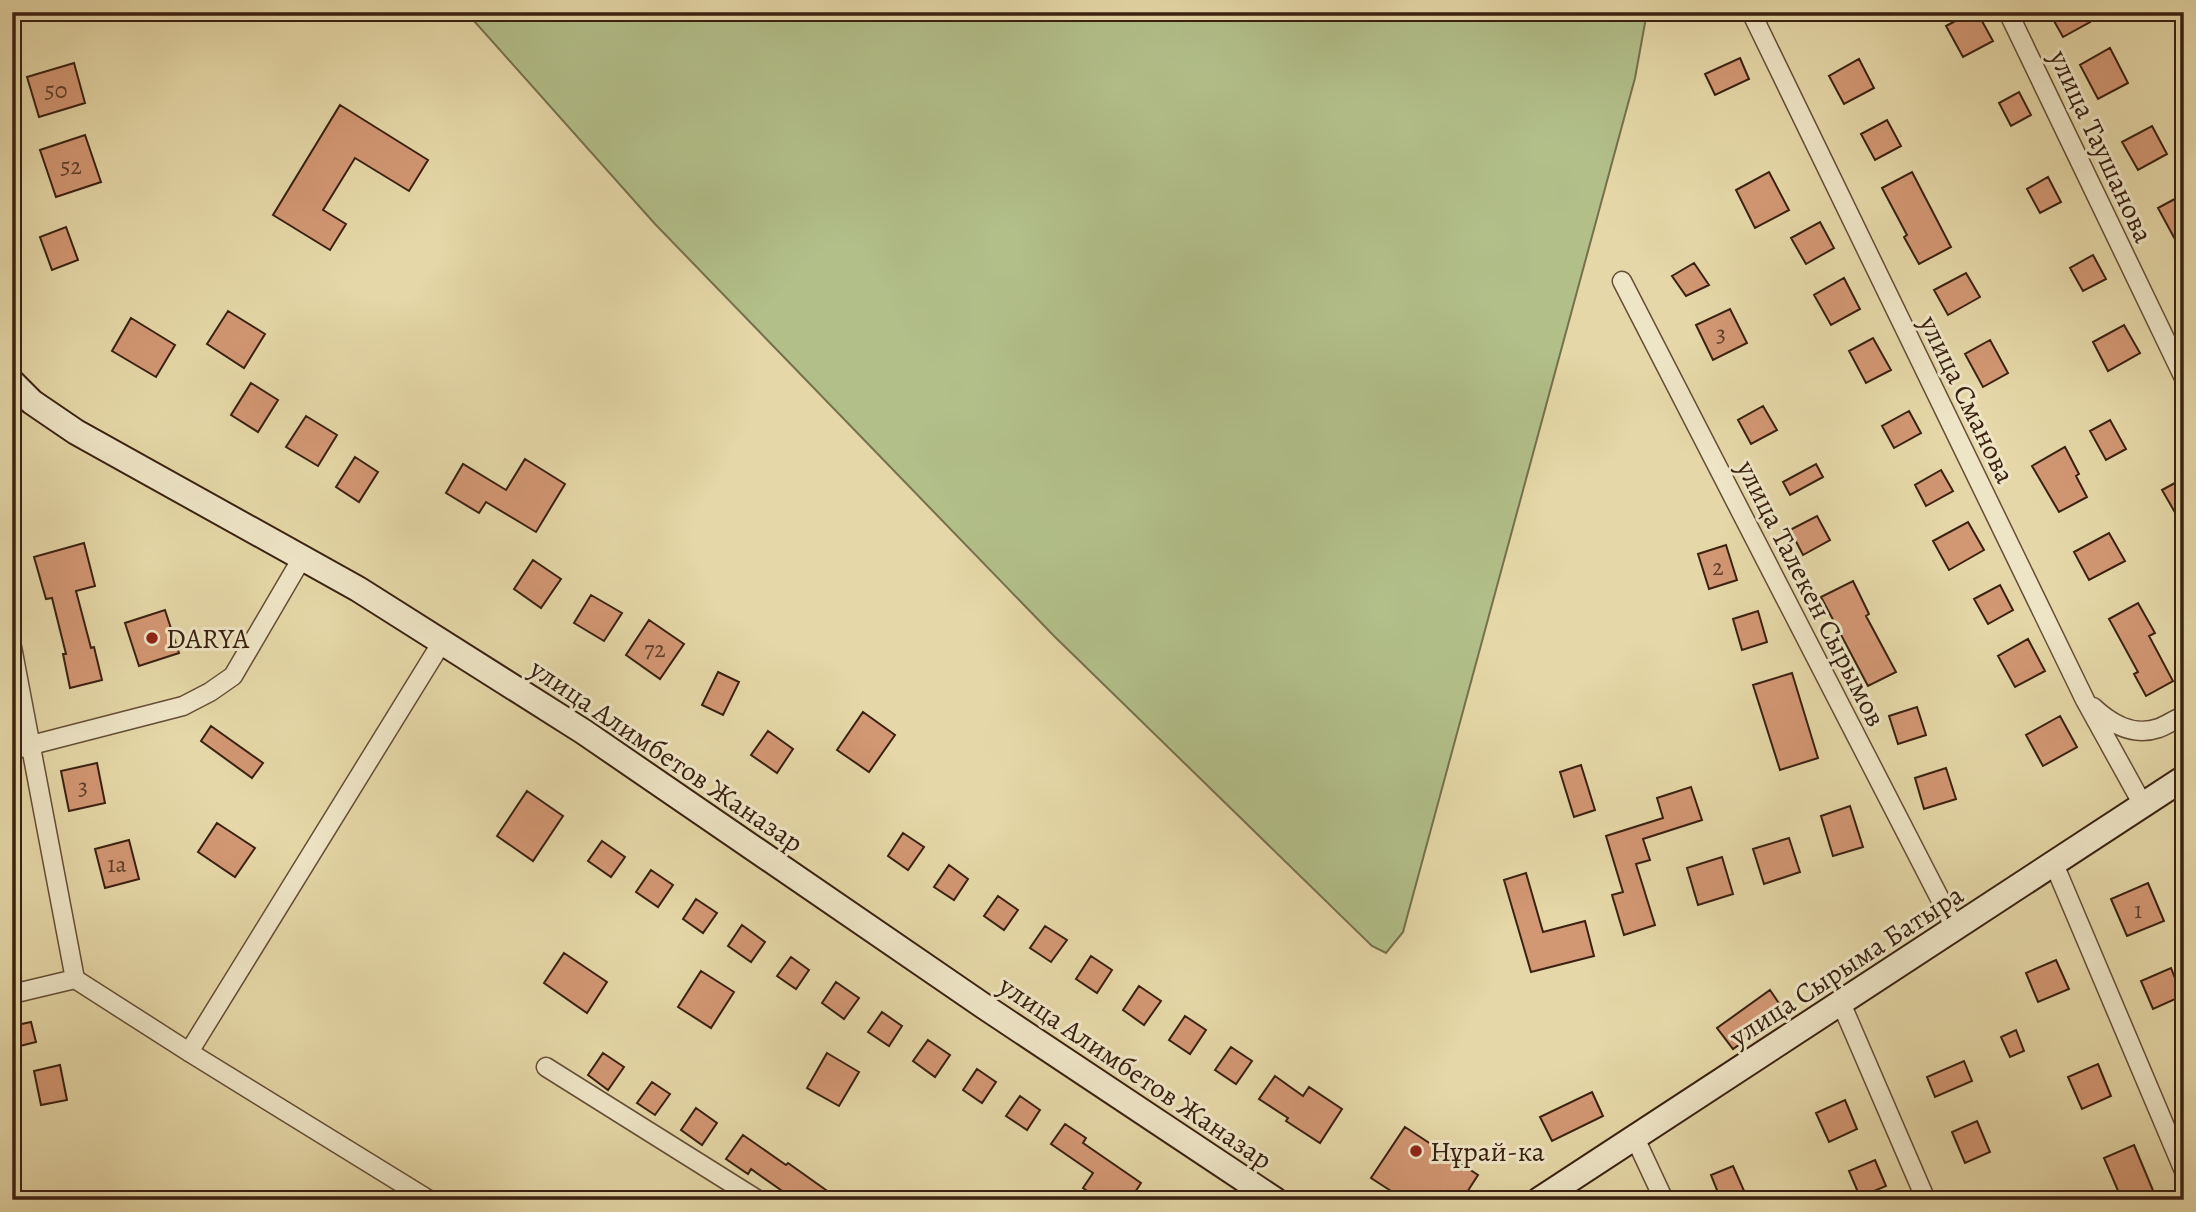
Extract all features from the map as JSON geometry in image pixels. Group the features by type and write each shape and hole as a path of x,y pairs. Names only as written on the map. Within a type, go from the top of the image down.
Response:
{"street":[{"name":"улица Сманова","path":"1751,12 2085,700 2143,804"},
{"name":"улица Таушанова","path":"2008,12 2184,378"},
{"name":"улица Талекен Сырымов","path":"1622,281 1955,929"},
{"name":"улица Алимбетов Жаназар","path":"12,382 32,402 76,432 358,589 583,732 985,1007 1275,1200"},
{"path":"12,750 183,706 210,692 233,676 302,558"},
{"path":"189,1052 442,642"},
{"path":"12,647 75,979"},
{"path":"2085,700 2119,727 2141,732 2159,728 2184,716"},
{"name":"улица Сырыма Батыра","path":"1539,1200 2184,778"},
{"path":"2054,864 2184,1171"},
{"path":"12,994 75,979 429,1200"},
{"path":"1841,1003 1926,1200"},
{"path":"546,1068 758,1200"},
{"path":"1635,1138 1664,1200"}],"green space":[{"path":"466,12 1647,12 1635,78 1403,932 1386,953 1372,946 1054,636 655,224"}],"building":[{"path":"1977,12 1993,41 1963,57 1946,26"},
{"path":"2049,12 2085,12 2090,22 2063,37"},
{"path":"2110,48 2128,83 2098,99 2080,65"},
{"path":"1740,58 1749,79 1715,95 1705,74"},
{"path":"1859,59 1874,88 1844,104 1829,76"},
{"path":"74,63 85,103 39,117 27,77"},
{"path":"2019,92 2031,115 2011,126 1999,103"},
{"path":"340,105 428,160 409,191 355,158 323,210 346,224 330,250 273,215"},
{"path":"1887,120 1901,146 1875,160 1861,134"},
{"path":"2152,126 2167,154 2138,170 2122,142"},
{"path":"85,135 101,182 56,197 40,150"},
{"path":"1769,172 1789,210 1755,228 1736,190"},
{"path":"1912,172 1951,247 1919,264 1882,188"},
{"path":"2048,177 2061,202 2040,213 2027,189"},
{"path":"2184,194 2184,256 2158,208"},
{"path":"1820,222 1834,248 1806,264 1791,238"},
{"path":"66,227 78,260 52,270 40,237"},
{"path":"2093,255 2106,279 2083,291 2070,268"},
{"path":"1694,263 1709,285 1686,296 1672,276"},
{"path":"1966,273 1980,297 1948,315 1934,290"},
{"path":"1844,278 1860,309 1831,325 1814,295"},
{"path":"1730,309 1747,343 1713,360 1696,325"},
{"path":"228,311 265,334 244,368 207,344"},
{"path":"131,318 175,345 156,377 112,351"},
{"path":"2124,325 2140,353 2108,371 2093,342"},
{"path":"1873,338 1891,370 1866,383 1849,351"},
{"path":"1990,340 2008,373 1983,387 1965,354"},
{"path":"251,383 278,400 258,432 231,415"},
{"path":"1763,406 1777,430 1751,444 1738,420"},
{"path":"1909,411 1921,433 1894,448 1882,426"},
{"path":"306,416 337,435 318,466 286,447"},
{"path":"2110,420 2126,449 2106,460 2090,431"},
{"path":"2065,447 2087,497 2059,512 2032,466"},
{"path":"355,457 378,472 359,502 336,487"},
{"path":"525,459 565,484 536,532 486,502 479,513 446,493 463,464 506,490"},
{"path":"1816,464 1823,477 1790,495 1783,482"},
{"path":"1941,470 1953,491 1926,506 1915,485"},
{"path":"2184,478 2184,528 2162,490"},
{"path":"1817,516 1830,540 1803,555 1790,530"},
{"path":"1968,522 1984,550 1949,570 1933,541"},
{"path":"2109,533 2125,561 2089,580 2074,552"},
{"path":"84,543 95,586 76,591 102,680 70,688 63,654 66,654 52,598 46,599 34,557"},
{"path":"1726,545 1737,580 1709,589 1698,554"},
{"path":"533,560 561,579 541,608 514,589"},
{"path":"1853,581 1869,614 1866,616 1896,672 1868,686 1821,597"},
{"path":"2000,585 2013,610 1988,624 1974,599"},
{"path":"591,595 622,613 604,641 574,623"},
{"path":"2138,603 2155,633 2149,636 2173,681 2146,696 2134,674 2138,672 2109,619"},
{"name":"DARYA","path":"165,610 179,653 139,666 125,623"},
{"path":"1758,611 1767,642 1742,650 1733,619"},
{"path":"649,620 684,644 660,679 626,655"},
{"path":"2028,639 2045,671 2015,687 1998,656"},
{"path":"718,672 739,682 723,715 702,705"},
{"path":"1792,673 1818,758 1780,770 1753,685"},
{"path":"1917,707 1926,735 1898,744 1889,716"},
{"path":"863,712 895,735 869,772 837,750"},
{"path":"2060,716 2077,747 2043,766 2026,735"},
{"path":"211,726 263,763 252,778 201,741"},
{"path":"768,731 793,749 777,773 751,755"},
{"path":"97,763 105,803 69,811 61,771"},
{"path":"1581,765 1595,810 1574,817 1560,772"},
{"path":"1946,768 1956,799 1924,809 1915,778"},
{"path":"1691,787 1702,820 1643,839 1650,860 1636,864 1655,925 1624,935 1612,895 1623,892 1606,836 1663,818 1657,798"},
{"path":"527,791 563,816 533,861 497,836"},
{"path":"1850,806 1863,847 1833,856 1821,816"},
{"path":"217,823 255,848 235,877 198,852"},
{"path":"903,833 924,847 908,870 888,856"},
{"path":"1789,838 1800,872 1764,884 1753,849"},
{"path":"129,840 139,879 105,888 95,849"},
{"path":"602,841 625,857 611,877 588,861"},
{"path":"1722,857 1733,894 1698,905 1687,868"},
{"path":"949,865 968,879 954,900 934,887"},
{"path":"651,870 673,885 658,907 636,892"},
{"path":"1526,873 1543,932 1585,921 1594,956 1531,972 1504,880"},
{"path":"2148,883 2164,921 2127,936 2111,899"},
{"path":"998,896 1018,910 1004,930 984,916"},
{"path":"696,899 717,913 703,933 683,919"},
{"path":"742,925 765,942 751,962 728,946"},
{"path":"1045,926 1067,940 1051,962 1030,948"},
{"path":"564,953 607,982 587,1013 544,983"},
{"path":"1091,956 1112,970 1097,993 1076,979"},
{"path":"791,957 809,970 796,989 777,976"},
{"path":"2056,960 2069,989 2038,1002 2026,973"},
{"path":"2171,968 2182,996 2153,1009 2141,981"},
{"path":"701,971 734,992 711,1028 678,1007"},
{"path":"836,982 859,998 844,1019 822,1003"},
{"path":"1139,986 1161,1001 1144,1025 1123,1010"},
{"path":"1770,990 1785,1012 1733,1049 1717,1028"},
{"path":"882,1012 902,1026 889,1046 868,1032"},
{"path":"1185,1016 1206,1030 1190,1054 1169,1040"},
{"path":"31,1022 36,1042 12,1048 12,1026"},
{"path":"2016,1030 2024,1051 2010,1057 2001,1037"},
{"path":"928,1040 950,1055 935,1077 913,1061"},
{"path":"1231,1047 1252,1061 1236,1084 1215,1070"},
{"path":"603,1053 624,1067 608,1090 588,1075"},
{"path":"827,1053 859,1072 839,1106 807,1088"},
{"path":"1964,1061 1972,1081 1935,1097 1927,1077"},
{"path":"2098,1064 2111,1096 2082,1109 2068,1077"},
{"path":"60,1065 67,1100 41,1105 34,1071"},
{"path":"977,1069 996,1082 982,1103 963,1090"},
{"path":"1275,1076 1303,1096 1309,1087 1342,1109 1320,1143 1259,1099"},
{"path":"652,1082 670,1094 655,1115 637,1103"},
{"path":"1592,1092 1603,1116 1552,1141 1540,1117"},
{"path":"1020,1096 1040,1110 1027,1130 1006,1116"},
{"path":"1845,1100 1857,1129 1829,1142 1816,1113"},
{"path":"696,1108 717,1123 702,1145 681,1130"},
{"path":"1977,1121 1990,1152 1965,1163 1952,1132"},
{"path":"1065,1124 1086,1138 1083,1143 1141,1183 1130,1200 1100,1200 1083,1188 1093,1173 1051,1144"},
{"name":"Нұрай-ка","path":"1405,1127 1478,1175 1462,1200 1405,1200 1371,1178"},
{"path":"743,1135 840,1200 795,1200 751,1169 748,1174 726,1159"},
{"path":"2134,1145 2157,1200 2122,1200 2104,1158"},
{"path":"1875,1160 1886,1186 1860,1197 1849,1171"},
{"path":"1733,1166 1745,1193 1730,1200 1721,1200 1711,1175"}],"place":[{"name":"DARYA","path":"152,638"},
{"name":"Нұрай-ка","path":"1416,1151"}]}
